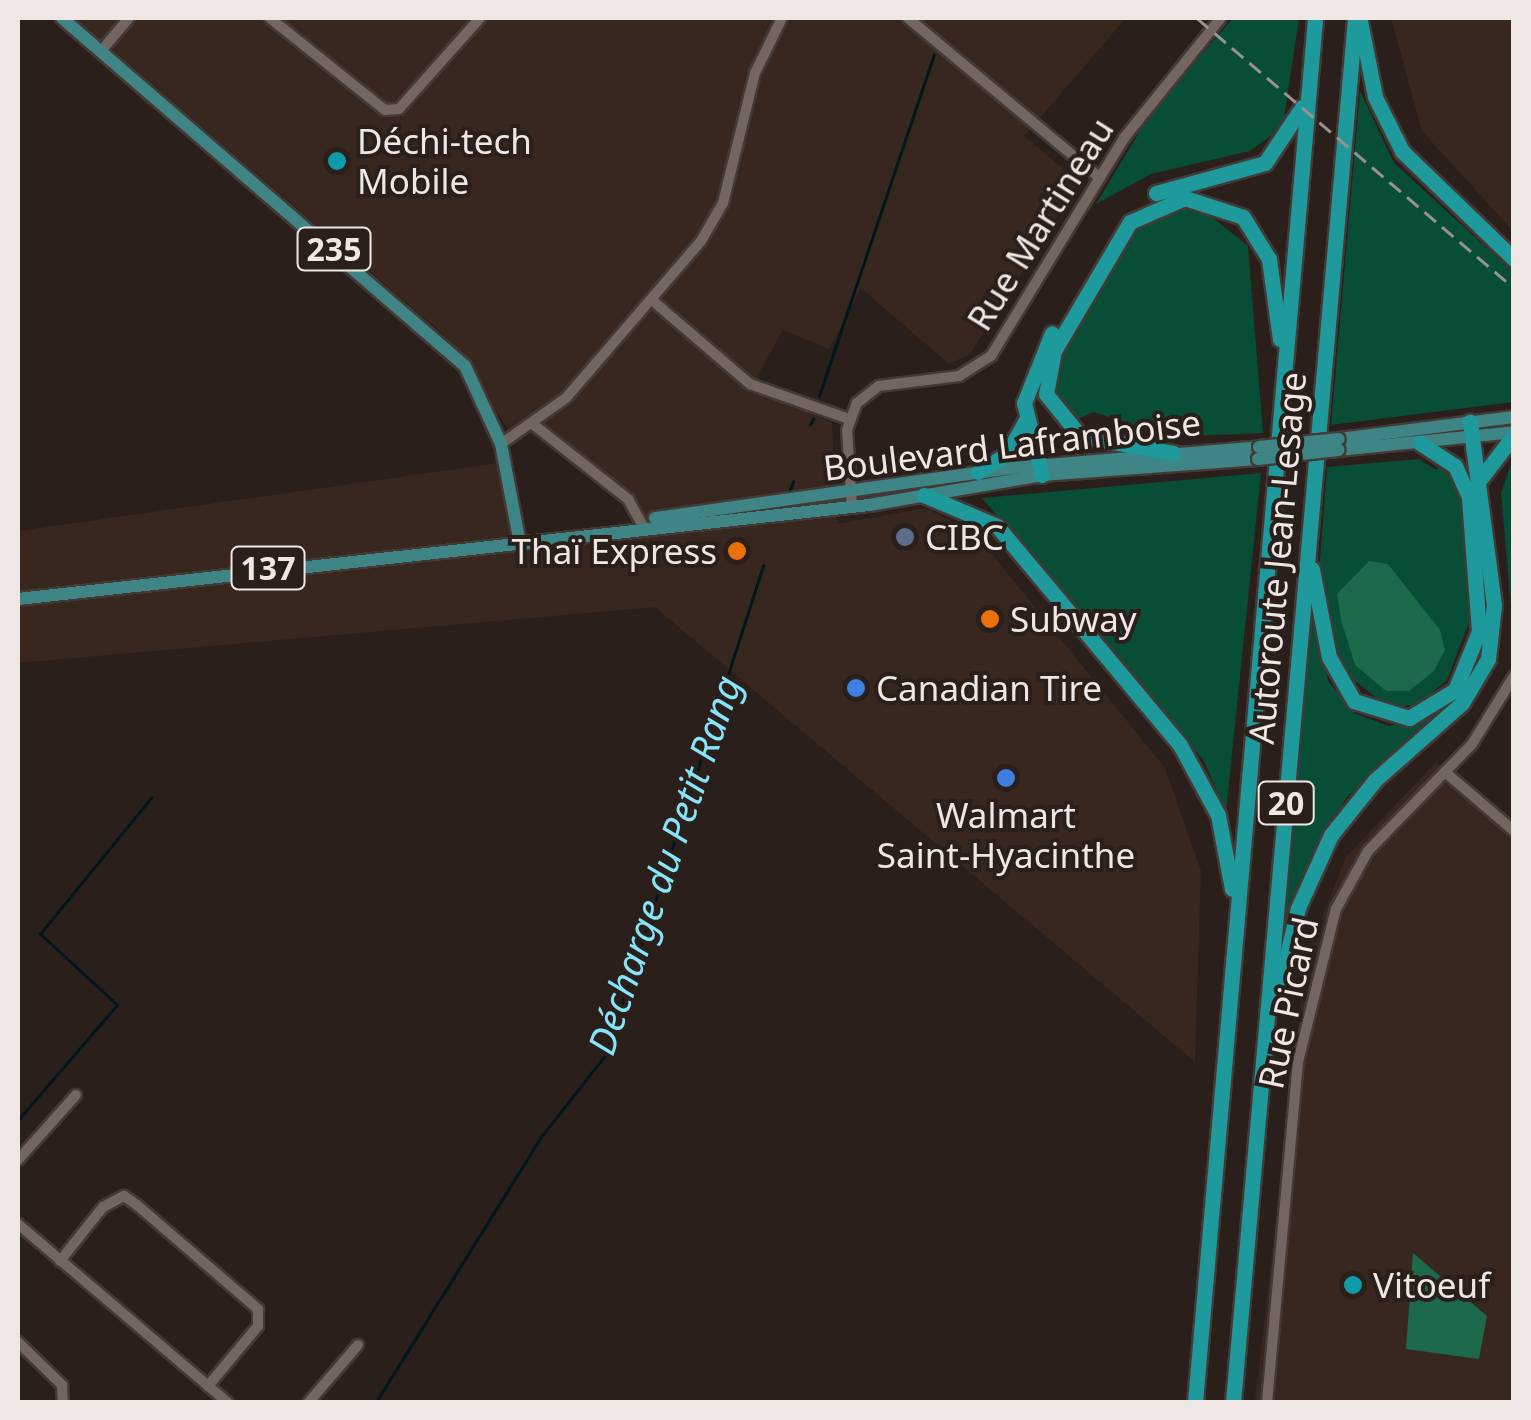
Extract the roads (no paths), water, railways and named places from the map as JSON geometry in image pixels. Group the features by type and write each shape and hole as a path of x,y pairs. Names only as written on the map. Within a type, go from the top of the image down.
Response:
{"highway":[{"name":"Autoroute Jean-Lesage","path":"1195,1402 1315,18"},
{"name":"Autoroute Jean-Lesage","path":"1234,1402 1357,18"},
{"path":"1357,18 1376,98 1399,146 1514,259"},
{"path":"978,472 1006,455 1025,421 1035,365 1116,222 1152,195 1269,160 1293,131 1310,79"},
{"path":"1173,453 1080,436 1046,394 1060,339 1119,237 1144,210 1202,199 1254,229 1274,279 1284,386"},
{"path":"1025,421 1040,470"},
{"path":"1264,1054 1296,916 1324,848 1375,780 1462,703 1488,659 1494,612 1481,478 1471,430"},
{"path":"1481,478 1514,434"},
{"path":"1308,551 1327,651 1350,698 1403,718 1451,695 1480,632 1469,502 1459,470 1420,443"},
{"path":"924,495 997,526 1185,752 1221,823 1236,928"}],"main road":[{"name":"235","path":"62,18 437,336 465,366 502,444 519,538"},
{"name":"Boulevard Laframboise","path":"1339,444 1420,443 1514,417"},
{"name":"Boulevard Laframboise","path":"643,524 978,472 1258,453 1471,430 1514,434"},
{"name":"Boulevard Laframboise","path":"18,599 643,524 852,507 1040,470 1173,453 1258,453"}],"street":[{"path":"101,50 128,18"},
{"path":"270,18 385,110 399,109 480,18"},
{"path":"502,444 534,424 653,301 723,203 755,73 782,18"},
{"path":"908,18 1099,177"},
{"name":"Rue Martineau","path":"849,420 874,388 984,363 1099,177 1221,18"},
{"path":"653,301 750,384 849,420 852,507"},
{"path":"534,424 643,524"},
{"name":"Rue Picard","path":"1267,1402 1297,1068 1330,929 1362,858 1445,772 1514,676"},
{"path":"1445,772 1514,831"},
{"path":"18,1160 76,1095"},
{"path":"60,1261 102,1207 124,1196 137,1205 258,1310 258,1326 208,1386"},
{"path":"18,1224 227,1402"},
{"path":"18,1342 62,1386 62,1402"},
{"path":"309,1402 358,1345"}],"waterway":[{"name":"Décharge du Petit Rang","path":"819,396 934,55"},
{"name":"Décharge du Petit Rang","path":"810,425 813,419"},
{"name":"Décharge du Petit Rang","path":"790,490 793,482"},
{"name":"Décharge du Petit Rang","path":"376,1402 541,1137 606,1054 763,566"},
{"path":"18,1120 117,1005 40,934 151,798"}],"railway":[{"path":"1197,18 1514,288"}],"place":[{"name":"Déchi-tech Mobile","path":"337,161"},
{"name":"CIBC","path":"905,537"},
{"name":"Thaï Express","path":"737,551"},
{"name":"Subway","path":"990,619"},
{"name":"Canadian Tire","path":"856,688"},
{"name":"Walmart Saint-Hyacinthe","path":"1006,778"},
{"name":"Vitoeuf","path":"1353,1285"}]}
